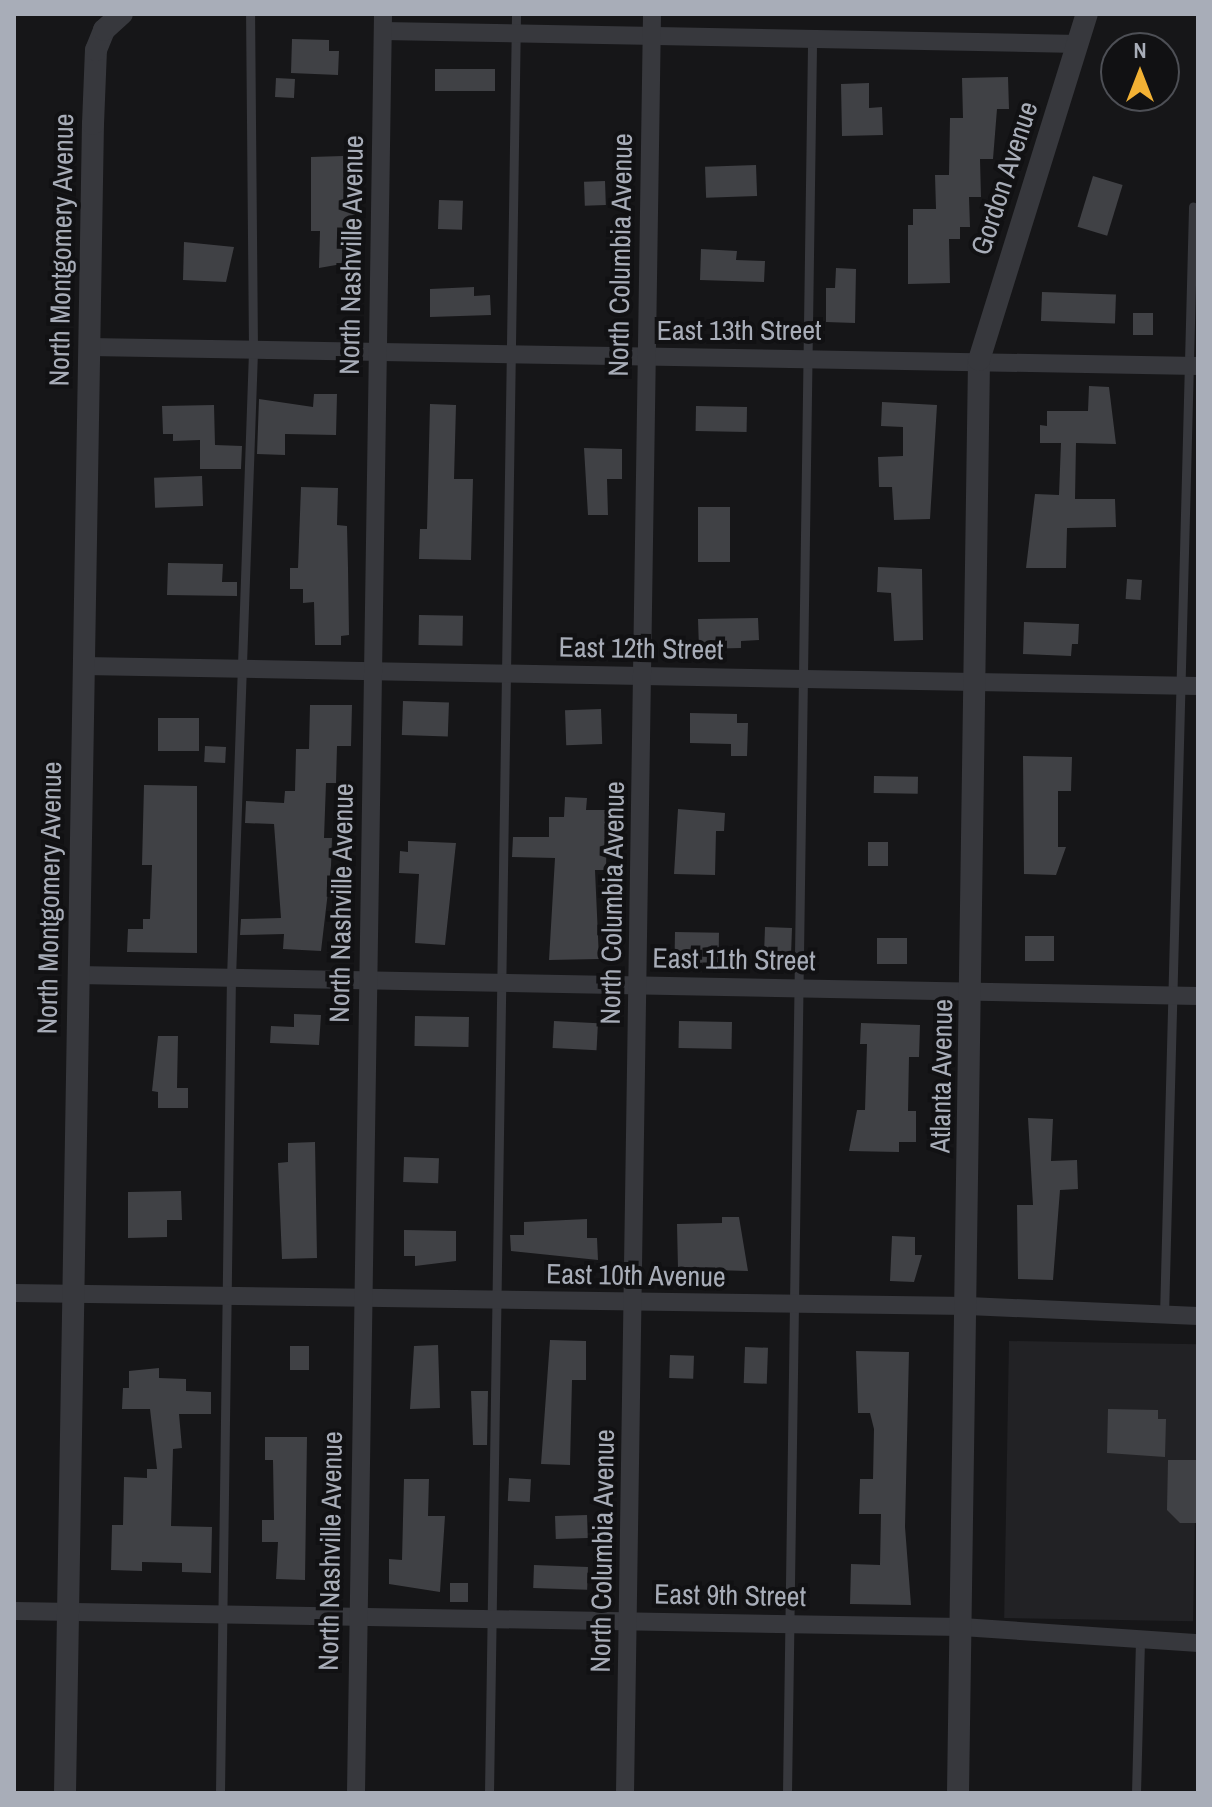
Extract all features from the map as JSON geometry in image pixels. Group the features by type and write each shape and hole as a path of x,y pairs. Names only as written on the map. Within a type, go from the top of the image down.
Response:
{"street":[{"name":"North Montgomery Avenue","path":"65,1793 77,975 96,50 104,30 122,14"},
{"name":"North Columbia Avenue","path":"625,1793 637,1302 652,14"},
{"name":"Gordon Avenue","path":"979,360 986,322 1087,14"},
{"path":"383,23 652,41 1079,44"},
{"name":"North Nashville Avenue","path":"356,1793 356,1616 383,23"},
{"name":"East 13th Street","path":"89,347 513,357 808,357 1193,366"},
{"name":"Atlanta Avenue","path":"958,1793 973,990 979,360"},
{"name":"East 12th Street","path":"84,666 1198,686"},
{"name":"East 11th Street","path":"77,975 1198,996"},
{"name":"East 10th Avenue","path":"14,1293 968,1306 1198,1316"},
{"name":"East 9th Street","path":"14,1611 962,1627 1140,1642 1198,1643"}],"lane":[{"path":"220,1793 231,978 253,350 250,14"},
{"path":"489,1793 516,14"},
{"path":"787,1793 790,1305 804,679 812,41"},
{"path":"1164,1316 1177,995 1179,685 1193,366 1193,206"},
{"path":"1136,1793 1140,1642"}],"shaded area":[{"path":"1009,1341 1198,1344 1193,1621 1004,1618"}],"building":[{"path":"292,39 329,40 329,51 339,51 338,75 291,73"},
{"path":"435,69 495,69 495,91 435,91"},
{"path":"1008,77 1009,109 997,109 993,159 980,159 981,197 969,197 970,227 960,227 960,239 949,239 950,283 908,284 908,225 913,225 913,209 936,209 935,175 949,175 950,118 963,118 962,78"},
{"path":"276,78 295,79 294,98 275,97"},
{"path":"869,83 869,108 882,107 883,135 842,136 841,84"},
{"path":"343,156 344,199 358,200 353,262 319,268 320,231 311,231 311,157"},
{"path":"756,165 757,196 706,198 705,167"},
{"path":"1093,176 1123,185 1107,236 1078,227"},
{"path":"605,181 606,205 585,206 584,182"},
{"path":"439,200 463,201 462,230 438,229"},
{"path":"184,242 234,247 226,282 183,280"},
{"path":"701,249 737,251 736,260 765,261 764,282 700,280"},
{"path":"836,268 856,269 855,323 826,322 826,288 835,288"},
{"path":"474,287 474,296 490,295 491,315 430,317 430,289"},
{"path":"1042,292 1116,295 1115,324 1041,321"},
{"path":"1133,313 1153,313 1153,335 1133,335"},
{"path":"1089,386 1109,387 1116,444 1076,443 1075,499 1115,499 1116,527 1067,528 1066,568 1026,568 1035,494 1059,495 1061,443 1040,443 1040,425 1047,426 1047,411 1088,411"},
{"path":"314,394 337,394 336,435 285,434 285,455 257,454 259,399 313,407"},
{"path":"882,402 937,405 930,519 894,520 892,487 879,487 878,457 903,456 903,427 881,426"},
{"path":"430,404 456,405 454,479 473,479 471,560 419,559 420,529 427,529"},
{"path":"214,405 215,445 242,446 241,469 200,469 200,440 173,441 173,434 163,434 162,406"},
{"path":"696,406 747,407 747,432 696,431"},
{"path":"584,448 622,449 622,479 607,479 608,515 588,515"},
{"path":"202,476 203,506 155,508 154,478"},
{"path":"301,487 338,488 337,525 347,526 348,568 349,635 341,636 341,645 315,645 314,602 303,603 303,589 290,589 290,568 298,568"},
{"path":"698,507 730,507 730,562 698,562"},
{"path":"168,563 223,564 222,582 237,582 237,596 167,595"},
{"path":"878,567 922,569 923,640 894,641 891,593 877,592"},
{"path":"1127,579 1142,580 1141,600 1126,599"},
{"path":"419,615 463,616 462,646 418,645"},
{"path":"758,618 759,640 741,641 741,648 699,649 698,619"},
{"path":"1024,622 1079,624 1078,644 1072,644 1071,656 1023,654"},
{"path":"403,701 449,703 448,737 402,735"},
{"path":"310,705 352,705 351,746 337,746 336,783 326,783 324,838 332,838 321,951 283,949 284,934 240,935 241,919 281,918 274,824 245,823 246,801 284,803 285,791 295,791 296,749 309,749"},
{"path":"601,709 602,744 566,745 565,710"},
{"path":"690,713 737,714 737,723 748,723 747,756 731,756 731,744 690,743"},
{"path":"158,718 199,718 199,751 158,751"},
{"path":"205,746 226,747 225,763 204,762"},
{"path":"1023,756 1072,757 1071,791 1058,791 1058,847 1066,847 1056,875 1024,874"},
{"path":"874,776 918,777 918,794 874,793"},
{"path":"144,785 197,786 197,953 127,952 128,929 143,929 143,919 150,919 152,865 142,865"},
{"path":"565,797 587,798 586,810 607,810 606,870 595,870 599,959 549,960 555,858 512,857 513,837 549,837 549,817 564,817"},
{"path":"678,809 725,813 724,831 716,831 715,875 674,874"},
{"path":"408,841 456,843 445,945 415,943 419,874 399,873 400,851 408,852"},
{"path":"868,842 888,842 888,866 868,866"},
{"path":"765,927 792,928 791,969 764,968"},
{"path":"675,932 719,933 718,965 674,964"},
{"path":"1025,936 1054,936 1054,961 1025,961"},
{"path":"877,938 907,938 907,964 877,964"},
{"path":"294,1014 321,1015 319,1045 270,1043 271,1026 294,1027"},
{"path":"415,1016 469,1017 468,1047 414,1046"},
{"path":"554,1021 598,1023 597,1050 553,1048"},
{"path":"679,1021 732,1022 732,1049 679,1048"},
{"path":"861,1023 920,1025 919,1057 909,1057 908,1111 916,1111 916,1142 899,1142 899,1152 849,1151 857,1110 865,1110 867,1044 860,1044"},
{"path":"158,1036 178,1036 177,1088 188,1088 188,1108 158,1108 158,1092 152,1091"},
{"path":"1028,1118 1053,1119 1051,1161 1077,1160 1078,1189 1060,1190 1053,1280 1018,1279 1017,1205 1033,1205"},
{"path":"315,1142 317,1258 282,1259 278,1163 288,1162 288,1143"},
{"path":"404,1157 439,1158 438,1183 403,1182"},
{"path":"181,1191 182,1220 167,1220 167,1237 128,1238 128,1192"},
{"path":"722,1217 739,1217 748,1271 678,1269 677,1224 722,1223"},
{"path":"587,1219 587,1238 597,1238 598,1260 511,1251 510,1235 524,1235 524,1222"},
{"path":"404,1230 456,1231 456,1261 415,1266 415,1256 404,1256"},
{"path":"892,1236 915,1237 915,1255 922,1255 914,1282 890,1281"},
{"path":"550,1340 586,1341 586,1380 572,1380 570,1465 541,1464"},
{"path":"438,1345 440,1408 410,1409 414,1346"},
{"path":"290,1346 309,1346 309,1370 290,1370"},
{"path":"745,1347 768,1348 767,1384 744,1383"},
{"path":"856,1351 909,1352 905,1527 911,1605 850,1604 851,1564 880,1565 881,1514 859,1514 860,1479 873,1479 874,1429 870,1413 858,1413"},
{"path":"670,1355 694,1356 693,1379 669,1378"},
{"path":"159,1368 159,1378 186,1379 186,1391 211,1392 211,1414 179,1414 182,1448 173,1449 171,1526 212,1527 211,1573 182,1572 182,1563 142,1562 142,1571 111,1570 112,1525 123,1525 124,1477 147,1478 147,1469 157,1469 150,1409 122,1409 123,1388 129,1388 129,1371"},
{"path":"471,1391 488,1391 487,1445 473,1445"},
{"path":"1108,1409 1158,1410 1158,1419 1166,1419 1165,1457 1107,1453"},
{"path":"265,1437 307,1437 305,1580 276,1579 278,1542 262,1542 262,1520 274,1520 273,1460 265,1460"},
{"path":"1168,1460 1198,1460 1198,1523 1180,1523 1167,1510"},
{"path":"509,1478 531,1479 530,1502 508,1501"},
{"path":"404,1479 429,1479 428,1516 445,1516 440,1592 389,1584 389,1559 402,1560"},
{"path":"587,1515 588,1538 556,1539 555,1516"},
{"path":"534,1565 588,1567 587,1590 533,1588"},
{"path":"450,1583 468,1583 468,1602 450,1602"}]}
